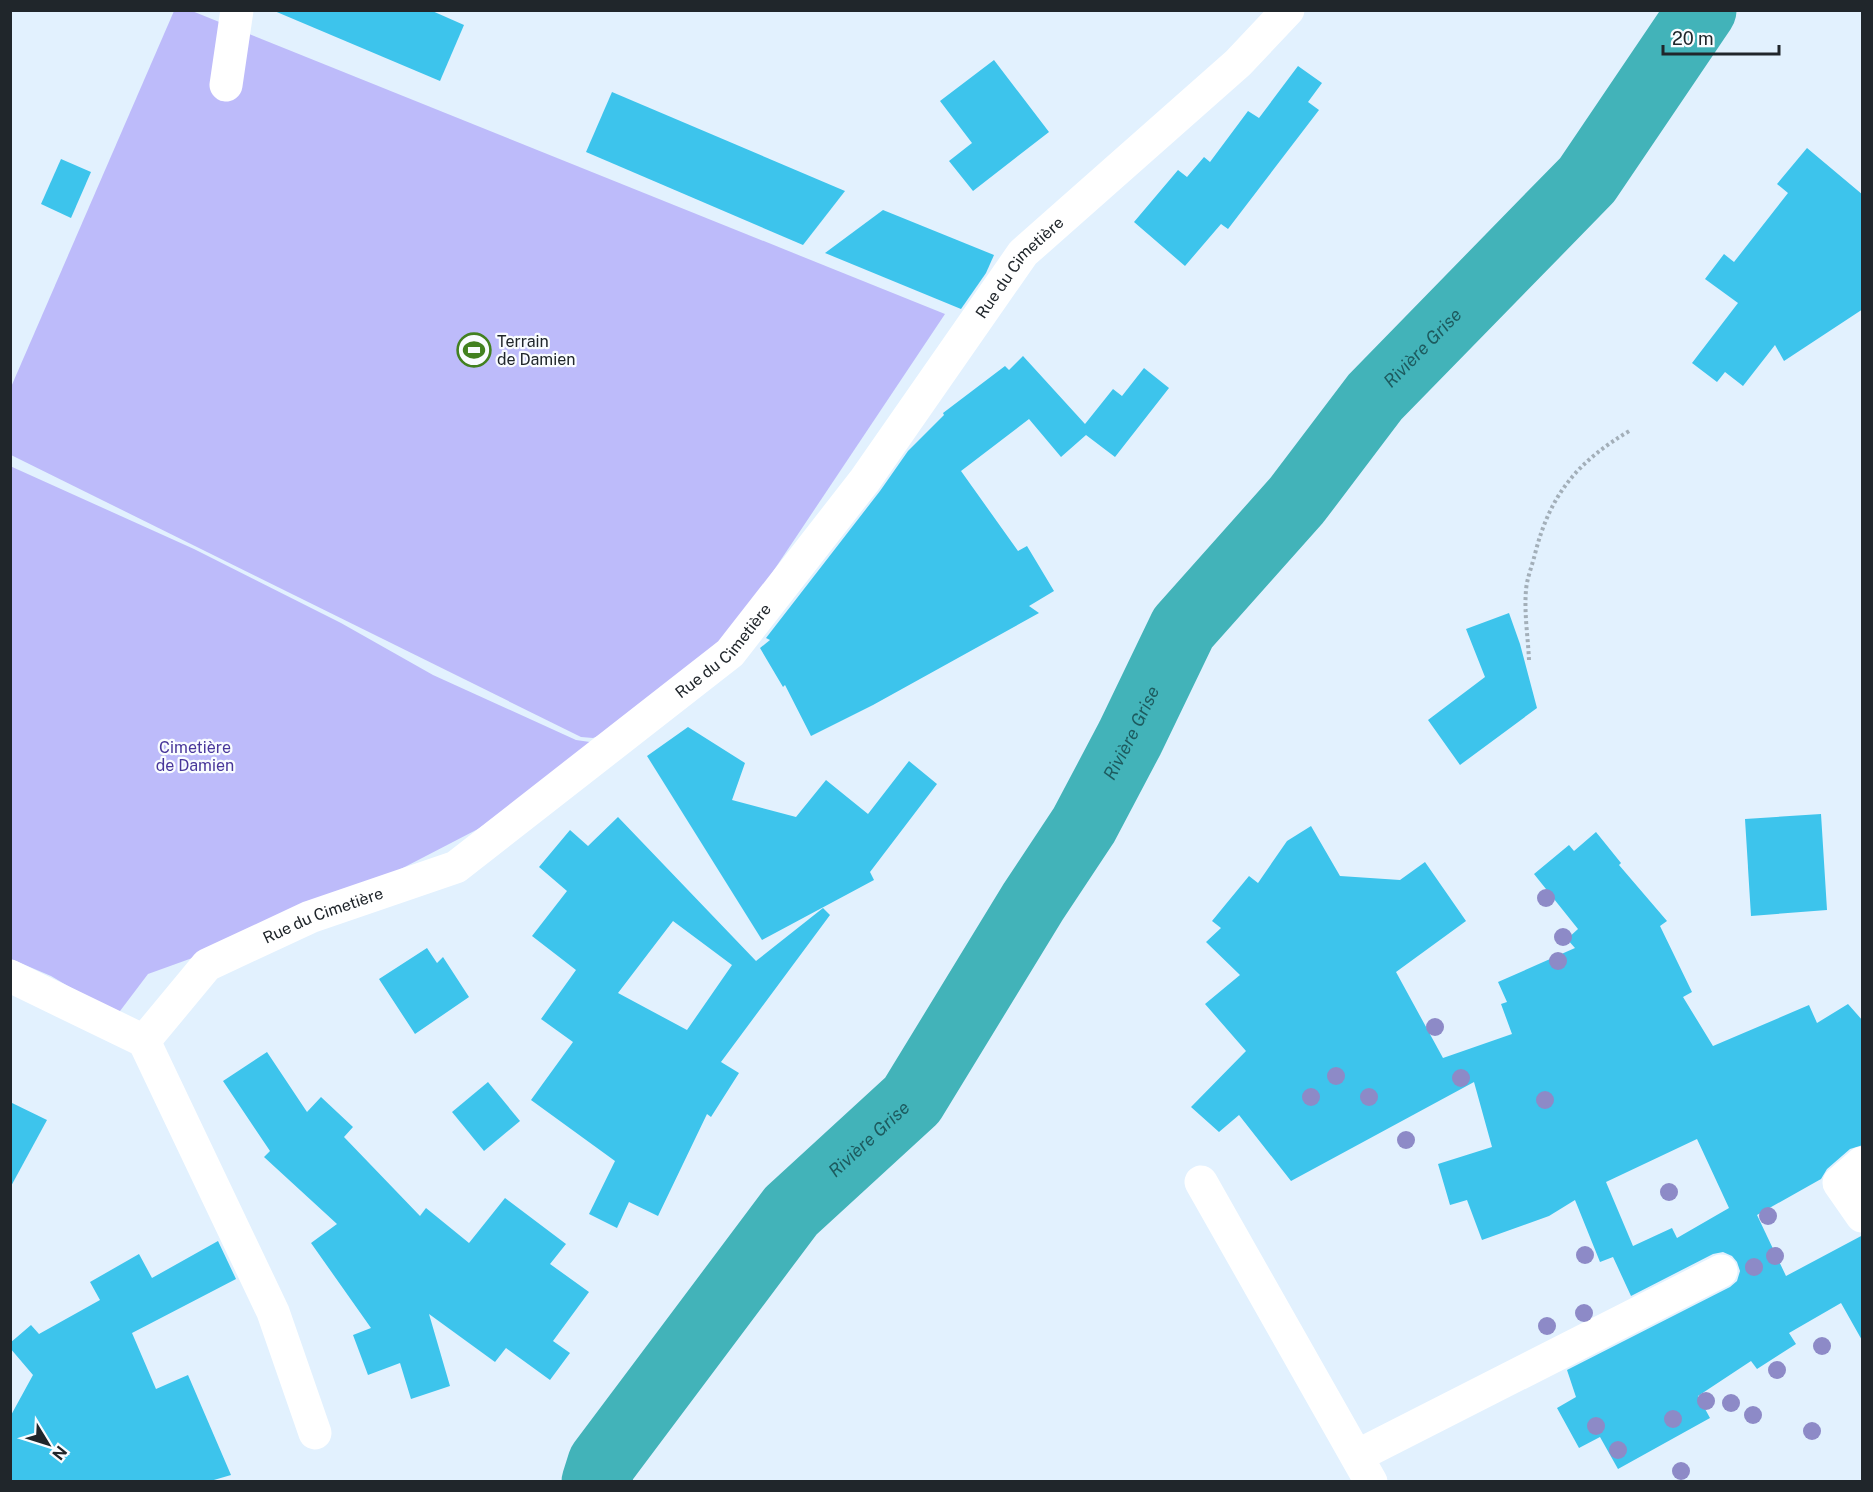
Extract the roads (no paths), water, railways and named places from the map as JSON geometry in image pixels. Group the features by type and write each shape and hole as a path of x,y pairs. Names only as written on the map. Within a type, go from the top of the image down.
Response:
{"street":[{"path":"226,85 237,10"},
{"name":"Rue du Cimetière","path":"144,1041 207,965 310,916 456,867 730,653 865,480 1023,253 1238,63 1288,10"},
{"path":"10,976 144,1041 273,1312 315,1433"},
{"path":"1863,1163 1839,1183 1863,1216"},
{"path":"1201,1182 1364,1469 1721,1271"}],"waterway":[{"name":"Rivière Grise","path":"596,1482 602,1463 791,1211 912,1100 1033,902 1084,825 1130,738 1183,628 1297,500 1375,397 1587,180 1702,10"}],"place":[{"name":"Terrain de Damien","path":"474,350"}],"park label":[{"name":"Cimetière de Damien","path":"195,756"}]}
